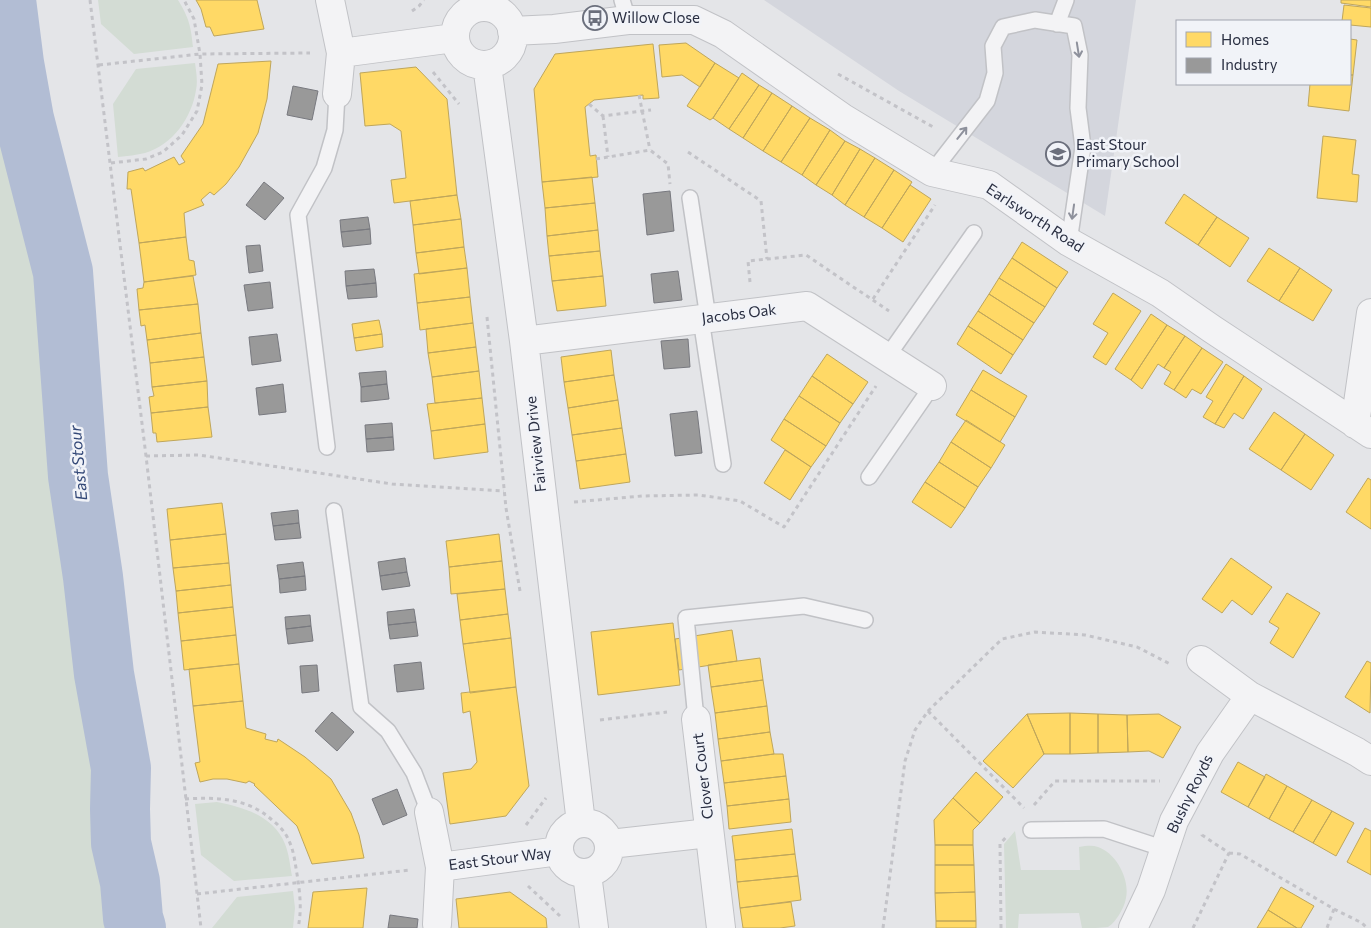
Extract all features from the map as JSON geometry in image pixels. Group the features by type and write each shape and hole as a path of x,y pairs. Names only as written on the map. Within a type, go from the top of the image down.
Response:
{"street":[{"path":"330,0 342,53 337,94"},
{"path":"479,3 504,15 510,22 512,31 510,49 504,57 486,65 468,61 461,55 454,38 458,21 479,3"},
{"name":"Earlsworth Road","path":"512,31 554,29 625,10 694,20 723,34 843,118 932,172 990,185 1069,242 1160,293 1363,429"},
{"path":"342,53 454,38"},
{"name":"Fairview Drive","path":"486,65 524,341 581,823"},
{"name":"Jacobs Oak","path":"524,341 807,306 932,386"},
{"path":"1363,429 1371,313"},
{"path":"1200,660 1250,696 1371,761"},
{"name":"Bushy Royds","path":"1133,928 1151,890 1174,821 1210,753 1250,696"},
{"name":"Clover Court","path":"695,714 721,928"},
{"name":"East Stour Way","path":"429,812 440,866 437,926"},
{"path":"581,823 589,823 603,830 610,844 610,852 602,867 595,872 587,874 572,871 561,859 559,851 559,844 566,830 573,825 581,823"},
{"name":"Clover Court","path":"610,844 710,833"},
{"name":"East Stour Way","path":"440,866 559,851"},
{"path":"587,874 594,928"}],"lane":[{"path":"1057,24 1066,0"},
{"path":"932,172 987,101 995,73 993,46 1003,27 1034,20 1074,26 1080,55 1078,108 1083,148 1069,242"},
{"path":"327,447 298,214 324,168 335,130 337,94"},
{"path":"690,198 723,464"},
{"path":"887,357 974,233"},
{"path":"869,477 932,386"},
{"path":"334,510 361,707 388,731 414,773 429,812"},
{"path":"695,714 686,618 804,606 865,620"},
{"path":"1031,830 1104,829 1165,849"}],"path":[{"path":"90,0 145,446 201,928"},
{"path":"110,163 146,160 163,152 182,135 198,111 202,85 200,54 194,19 184,0"},
{"path":"424,0 407,14 402,44 406,62 431,69 461,106"},
{"path":"99,64 200,54 342,53"},
{"path":"835,72 956,140"},
{"path":"639,95 650,150 668,164 671,187"},
{"path":"589,104 603,116 608,157"},
{"path":"603,116 652,110"},
{"path":"596,159 650,150"},
{"path":"688,152 761,201 767,259"},
{"path":"873,300 938,200"},
{"path":"486,312 506,508 521,595"},
{"path":"883,928 905,761 915,730 928,711 1002,639 1035,632 1085,635 1137,647 1182,671 1200,660"},
{"path":"928,711 1028,812"},
{"path":"600,720 695,714"},
{"path":"547,796 512,842 511,858 519,878 561,916 561,922"},
{"path":"186,800 223,798 249,804 265,813 278,825 289,840 294,858 301,904 298,928"},
{"path":"1200,827 1202,835 1229,853 1240,854 1334,909 1362,923 1367,928"},
{"path":"1193,928 1229,853"},
{"path":"197,894 440,866"},
{"path":"1327,928 1334,909"}],"shaded area":[{"path":"98,0 178,0 189,22 193,47 134,54 101,24"},
{"name":"East Stour Primary School","path":"764,0 1136,0 1105,216 899,91"},
{"path":"0,49 20,199 48,284 56,488 120,928 0,928"},
{"path":"195,63 197,83 194,100 180,129 164,144 155,149 142,154 118,157 113,104 136,69"},
{"path":"217,802 257,814 273,826 285,844 292,876 234,881 201,855 195,804"},
{"path":"1015,831 1021,870 1080,870 1079,847 1096,846 1111,855 1124,875 1127,891 1123,907 1113,923 1108,927 1082,928 1079,913 1019,914 1018,928 1006,928 1004,844"},
{"path":"293,891 295,908 293,928 212,928 237,897"}],"building: Homes":[{"path":"196,0 257,0 264,29 214,36 210,27 206,27 201,9"},
{"path":"1341,0 1371,0 1371,7 1341,3"},
{"path":"1344,5 1371,8 1371,27 1351,25 1351,20 1342,20"},
{"path":"1351,39 1357,40 1353,75 1351,75"},
{"path":"686,43 715,63 700,87 682,75 662,77 659,45"},
{"path":"653,44 659,98 643,99 643,95 594,100 585,107 590,156 596,155 598,177 542,182 534,89 555,54"},
{"path":"271,61 267,99 258,133 239,167 226,184 214,195 210,192 201,200 204,205 184,213 186,237 139,243 131,189 127,189 128,172 143,168 145,171 174,157 179,165 185,162 181,156 203,124 218,64"},
{"path":"715,63 739,78 710,120 687,106"},
{"path":"416,67 447,99 457,195 394,203 391,180 406,178 401,131 390,124 365,126 360,73"},
{"path":"742,73 759,85 729,129 713,118"},
{"path":"1351,75 1353,75 1349,111 1308,106 1310,85 1351,85"},
{"path":"759,85 772,93 743,138 729,129"},
{"path":"772,93 792,106 763,151 743,138"},
{"path":"792,106 810,118 781,162 763,151"},
{"path":"810,118 830,130 802,175 781,162"},
{"path":"830,130 845,141 816,185 802,175"},
{"path":"1323,136 1356,140 1352,174 1359,175 1357,202 1317,198"},
{"path":"845,141 860,149 832,195 816,185"},
{"path":"860,149 875,158 845,205 832,195"},
{"path":"875,158 894,170 864,217 845,205"},
{"path":"894,170 912,182 882,228 864,217"},
{"path":"592,177 595,203 545,208 542,182"},
{"path":"910,185 931,199 903,242 882,228"},
{"path":"1184,194 1217,217 1198,245 1165,223"},
{"path":"457,195 461,219 413,225 410,201"},
{"path":"595,203 598,230 547,236 545,208"},
{"path":"1217,217 1249,238 1230,267 1198,245"},
{"path":"461,219 464,247 416,253 413,225"},
{"path":"598,230 600,251 549,256 547,236"},
{"path":"186,237 189,260 194,261 196,275 144,282 139,243"},
{"path":"1022,242 1068,272 1057,288 1012,258"},
{"path":"464,247 467,268 419,274 416,253"},
{"path":"1269,248 1300,268 1279,301 1247,281"},
{"path":"600,251 603,276 552,281 549,256"},
{"path":"1012,258 1057,288 1045,307 999,278"},
{"path":"467,268 470,297 417,303 414,274"},
{"path":"1300,268 1332,290 1313,321 1279,301"},
{"path":"193,276 198,304 139,310 137,289 143,288 144,282"},
{"path":"603,276 606,306 557,311 552,281"},
{"path":"999,278 1045,307 1034,323 989,294"},
{"path":"1113,293 1141,311 1106,365 1093,357 1108,333 1093,324"},
{"path":"989,294 1034,323 1023,340 978,311"},
{"path":"470,297 473,323 420,330 417,303"},
{"path":"198,304 201,333 147,340 145,325 141,326 139,310"},
{"path":"978,311 1023,340 1013,355 968,326"},
{"path":"1151,314 1167,325 1131,380 1115,369"},
{"path":"379,320 382,334 354,338 352,324"},
{"path":"473,323 476,347 428,353 426,329"},
{"path":"1167,325 1185,336 1164,368 1158,364 1142,389 1131,380"},
{"path":"968,326 1013,355 1001,374 957,344"},
{"path":"201,333 204,357 150,363 147,340"},
{"path":"382,334 383,347 356,351 354,338"},
{"path":"1185,336 1202,348 1174,390 1164,384 1171,372 1164,368"},
{"path":"476,347 479,371 432,377 428,353"},
{"path":"1202,348 1223,362 1201,394 1192,389 1186,398 1174,390"},
{"path":"611,350 614,375 564,382 561,357"},
{"path":"827,354 868,382 853,404 812,376"},
{"path":"204,357 207,381 152,387 150,363"},
{"path":"1226,364 1244,376 1215,424 1203,417 1213,401 1206,397"},
{"path":"983,370 1027,396 1015,417 971,390"},
{"path":"479,371 482,398 435,403 432,377"},
{"path":"614,375 618,400 568,408 564,382"},
{"path":"812,376 853,404 840,423 799,396"},
{"path":"1244,376 1262,389 1243,419 1234,413 1224,428 1215,424"},
{"path":"207,381 208,407 151,413 149,397 154,396 152,387"},
{"path":"971,390 1015,417 1000,442 956,415"},
{"path":"799,396 840,423 826,446 784,419"},
{"path":"482,398 485,424 431,431 427,404"},
{"path":"618,400 622,428 572,435 568,408"},
{"path":"208,407 212,437 157,442 156,433 153,433 151,413"},
{"path":"1274,412 1305,434 1281,470 1249,449"},
{"path":"784,419 826,446 811,467 771,440"},
{"path":"966,420 1005,445 991,468 951,442"},
{"path":"485,424 488,452 434,459 431,431"},
{"path":"622,428 626,454 576,461 572,435"},
{"path":"1305,434 1334,455 1311,490 1281,470"},
{"path":"951,442 991,468 978,487 939,462"},
{"path":"785,450 811,467 790,500 764,483"},
{"path":"626,454 630,482 580,489 576,461"},
{"path":"939,462 978,487 965,508 925,482"},
{"path":"1368,478 1371,480 1371,529 1346,512"},
{"path":"925,482 965,508 951,528 912,502"},
{"path":"222,503 226,534 170,540 167,509"},
{"path":"226,534 229,563 173,568 170,540"},
{"path":"499,534 502,561 449,567 446,541"},
{"path":"1231,558 1272,587 1252,615 1232,600 1222,613 1202,599"},
{"path":"502,561 505,589 451,594 449,567"},
{"path":"229,563 231,585 176,591 173,568"},
{"path":"231,585 233,607 178,613 176,591"},
{"path":"505,589 508,614 460,620 457,594"},
{"path":"1287,593 1320,613 1293,658 1270,643 1279,628 1269,622"},
{"path":"233,607 236,635 181,641 178,613"},
{"path":"508,614 511,638 463,644 460,620"},
{"path":"673,623 680,685 598,695 591,632"},
{"path":"732,630 737,661 679,670 675,639"},
{"path":"236,635 239,664 184,670 181,641"},
{"path":"511,638 516,687 470,693 463,644"},
{"path":"760,658 763,680 711,687 708,665"},
{"path":"1367,661 1371,663 1370,713 1345,697"},
{"path":"239,664 243,701 193,706 189,669"},
{"path":"763,680 767,706 715,713 711,687"},
{"path":"516,687 529,786 506,816 450,824 443,773 471,769 477,762 470,711 463,713 461,693"},
{"path":"243,701 246,728 266,734 265,739 277,742 278,739 305,757 331,779 351,813 359,835 364,858 312,864 297,826 255,784 249,781 246,783 227,779 213,779 200,782 195,763 200,762 193,706"},
{"path":"767,706 770,732 718,739 715,713"},
{"path":"1070,713 1070,754 1044,754 1027,714"},
{"path":"1070,713 1098,714 1098,753 1070,754"},
{"path":"1027,714 1044,754 1013,788 983,761"},
{"path":"1098,714 1127,715 1128,752 1098,753"},
{"path":"1159,714 1181,727 1163,758 1149,751 1128,752 1127,715"},
{"path":"770,732 774,754 721,761 718,739"},
{"path":"783,754 786,776 724,783 721,761"},
{"path":"1238,762 1265,777 1248,807 1221,792"},
{"path":"976,772 1003,797 980,823 953,798"},
{"path":"1266,774 1287,786 1269,819 1248,807"},
{"path":"786,776 789,799 727,806 724,783"},
{"path":"1287,786 1312,800 1293,832 1269,819"},
{"path":"953,798 980,823 973,830 973,845 935,845 934,820"},
{"path":"789,799 791,822 729,829 727,806"},
{"path":"1312,800 1332,811 1313,843 1293,832"},
{"path":"1332,811 1354,823 1336,856 1313,843"},
{"path":"1365,828 1371,831 1371,875 1347,862"},
{"path":"792,829 795,854 735,860 732,836"},
{"path":"935,845 973,845 974,865 935,865"},
{"path":"795,854 798,876 737,882 735,860"},
{"path":"935,865 974,865 975,892 935,893"},
{"path":"798,876 801,900 740,908 737,882"},
{"path":"1281,887 1314,906 1301,928 1297,928 1268,910"},
{"path":"367,888 363,928 308,928 313,892"},
{"path":"510,892 546,918 547,928 459,928 456,899"},
{"path":"975,892 976,921 936,921 935,893"},
{"path":"791,902 795,926 743,928 740,908"},
{"path":"1268,910 1297,928 1257,928"},
{"path":"936,921 976,921 976,928 936,928"}],"building: Industry":[{"path":"293,86 318,91 312,120 287,115"},
{"path":"264,182 284,198 265,220 246,205"},
{"path":"670,191 674,231 647,235 643,194"},
{"path":"368,217 370,229 341,232 340,220"},
{"path":"370,229 371,244 343,247 341,232"},
{"path":"260,245 263,271 249,273 246,246"},
{"path":"374,269 376,283 346,286 345,271"},
{"path":"678,271 682,300 654,303 651,274"},
{"path":"270,282 273,308 248,311 244,285"},
{"path":"376,283 377,297 348,299 346,286"},
{"path":"277,334 281,361 252,365 249,337"},
{"path":"688,339 690,367 664,369 661,341"},
{"path":"386,371 387,384 361,387 359,373"},
{"path":"283,384 286,412 259,415 256,388"},
{"path":"387,384 389,399 361,402 361,387"},
{"path":"697,411 702,453 675,456 670,414"},
{"path":"392,423 393,437 366,439 365,425"},
{"path":"393,437 394,450 367,452 366,439"},
{"path":"298,510 299,523 273,526 271,513"},
{"path":"299,523 301,538 275,540 273,526"},
{"path":"405,558 407,572 380,576 378,562"},
{"path":"303,562 305,576 279,579 277,565"},
{"path":"407,572 410,586 382,590 380,576"},
{"path":"305,576 306,590 280,593 279,579"},
{"path":"414,609 416,622 388,625 387,612"},
{"path":"310,615 311,626 286,629 285,617"},
{"path":"416,622 418,636 390,639 388,625"},
{"path":"311,626 313,641 288,644 286,629"},
{"path":"421,662 424,689 397,692 394,665"},
{"path":"317,665 319,691 302,693 300,666"},
{"path":"332,712 354,732 337,751 315,731"},
{"path":"397,789 407,815 383,825 372,799"},
{"path":"390,915 418,919 417,928 388,928"}],"waterway":[{"name":"East Stour","path":"6,0 14,63 24,119 63,272 78,476 93,577 104,674 121,768 121,843 130,882 133,918 136,928"}],"place":[{"name":"Willow Close","path":"595,18"},
{"name":"East Stour Primary School","path":"1058,154"}]}
